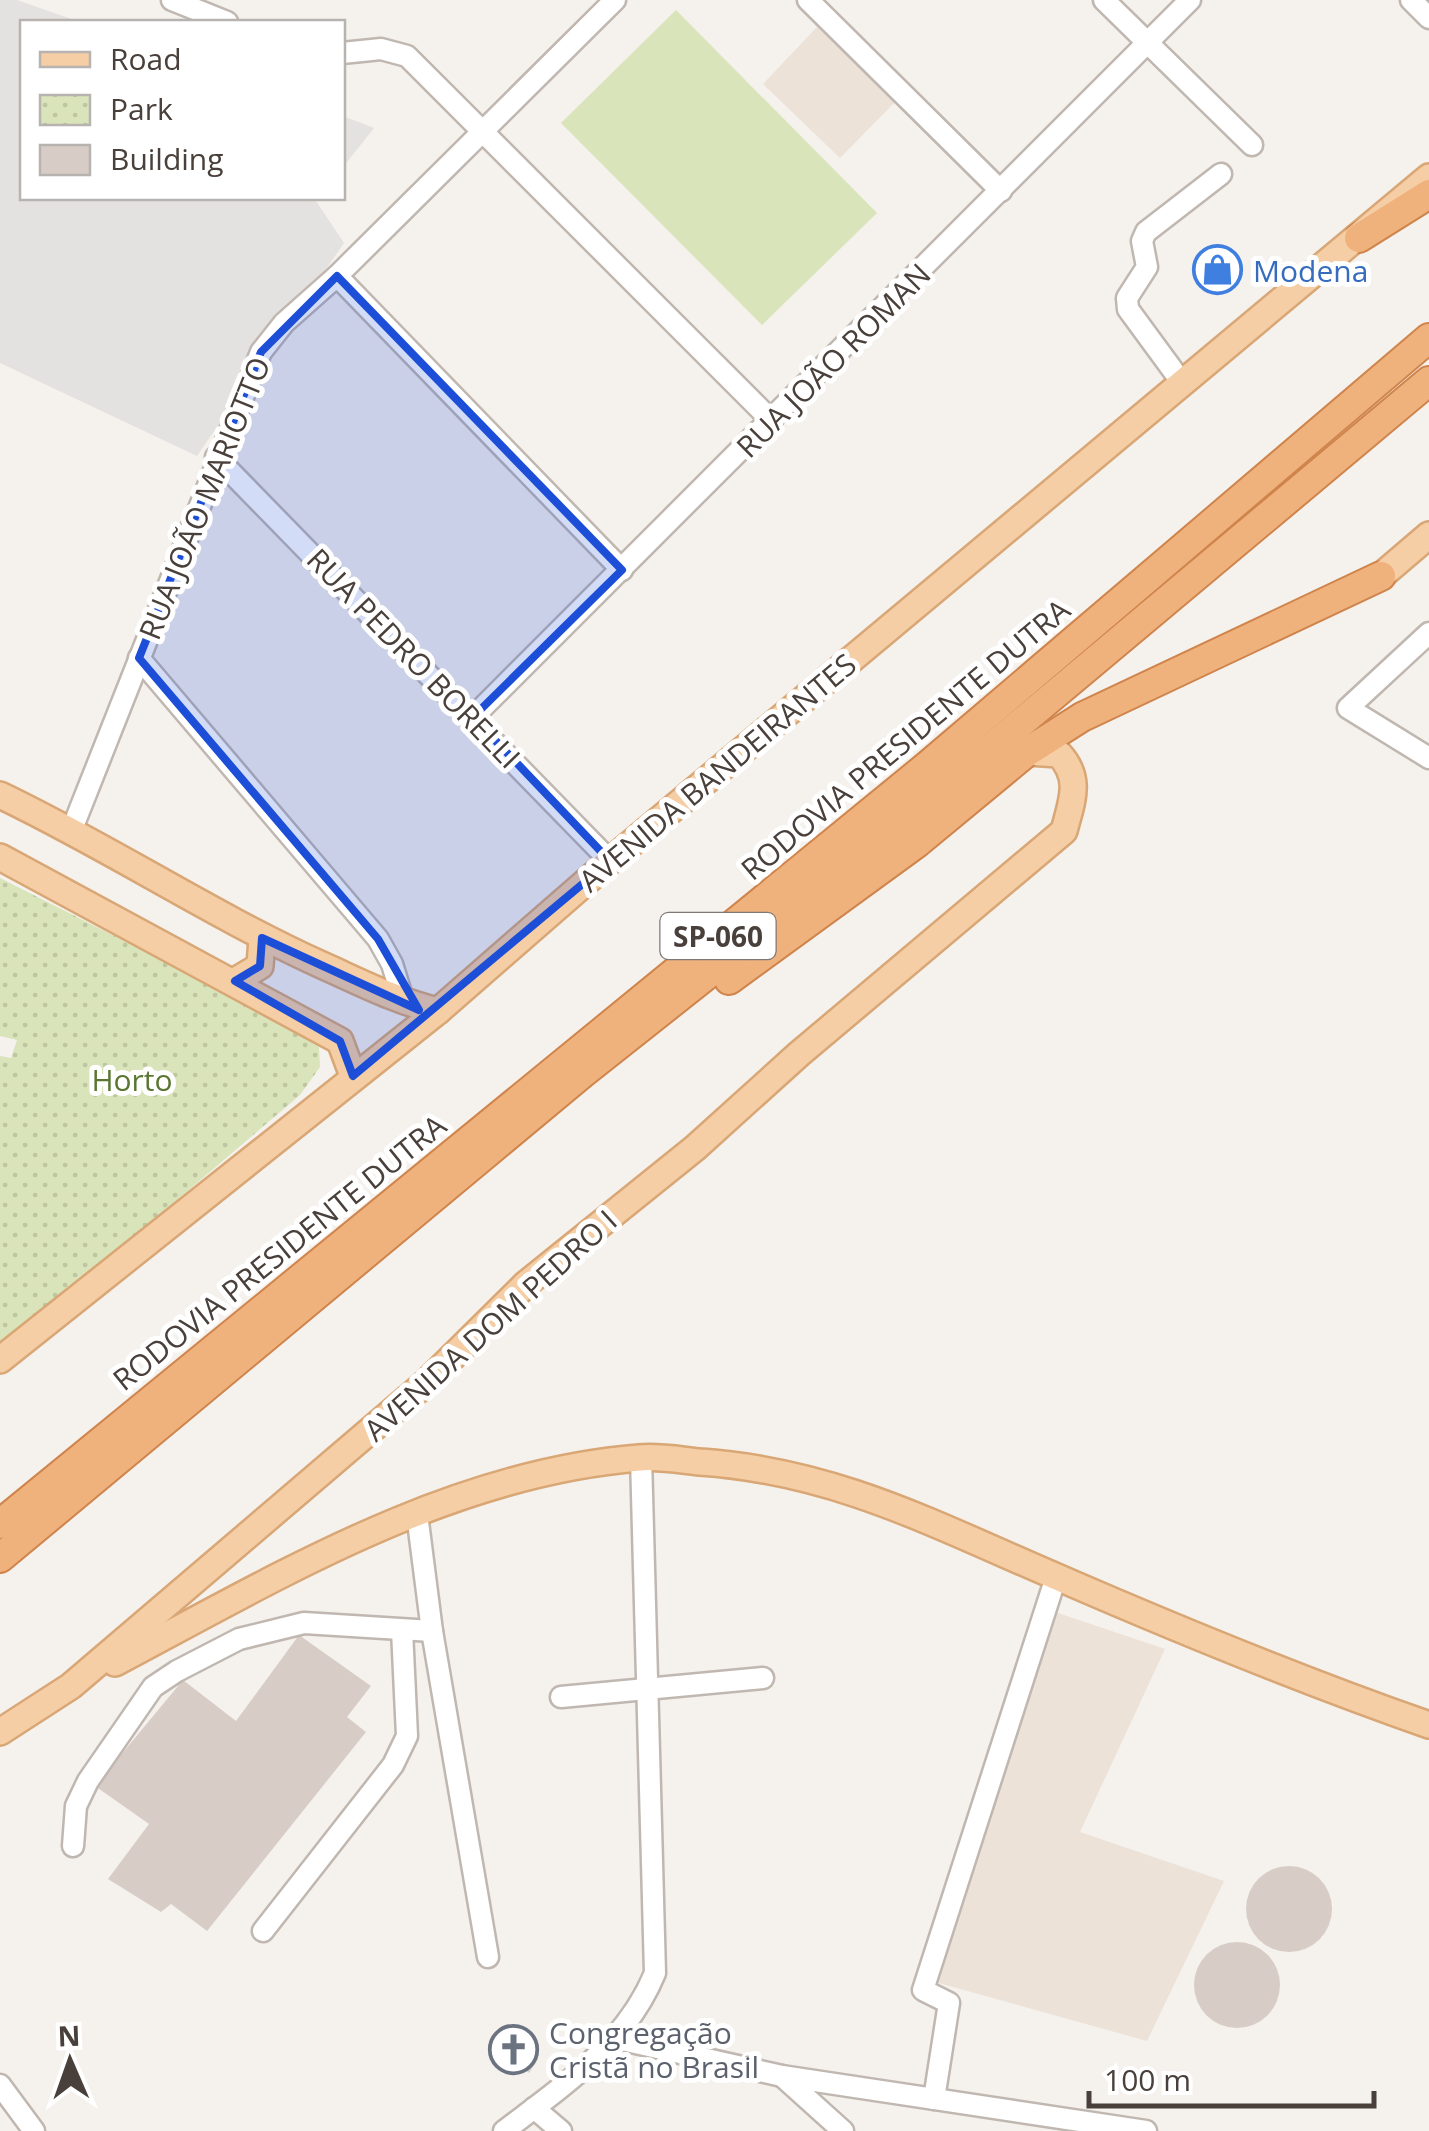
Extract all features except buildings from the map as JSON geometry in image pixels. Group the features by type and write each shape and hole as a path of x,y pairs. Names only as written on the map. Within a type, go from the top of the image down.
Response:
{"highway":[{"path":"1359,238 1429,194"},
{"name":"RODOVIA PRESIDENTE DUTRA","path":"0,1524 927,766 1429,338"},
{"name":"RODOVIA PRESIDENTE DUTRA","path":"0,1558 584,1073 948,783 1429,381"},
{"path":"494,1151 917,843 1028,752 1082,718 1381,576"}],"main road":[{"name":"AVENIDA BANDEIRANTES","path":"0,1360 438,1010 610,861 1429,178"},
{"path":"1381,576 1429,535"},
{"name":"AVENIDA DOM PEDRO I","path":"0,1732 71,1686 427,1382 526,1284 695,1148 799,1054 1064,831 1076,787 1072,769 1059,754 1028,752"},
{"path":"0,795 72,829 262,938 404,1003 438,1010"},
{"path":"0,857 340,1041 352,1076"},
{"path":"235,981 260,966 262,938"},
{"path":"71,1686 320,1555 417,1514 519,1478 641,1458 762,1466 883,1500 1056,1577 1351,1698 1429,1725"}],"street":[{"path":"172,0 223,20"},
{"name":"RUA JOÃO MARIOTTO","path":"72,829 216,457 261,352 284,322 337,276 614,0"},
{"path":"808,0 1000,191"},
{"path":"1104,0 1252,145"},
{"name":"RUA JOÃO ROMAN","path":"473,717 1190,0"},
{"path":"1412,0 1429,18"},
{"path":"345,53 381,49 406,56 772,421"},
{"path":"1183,384 1128,310 1127,298 1147,267 1142,241 1146,232 1221,174"},
{"path":"337,276 622,570"},
{"name":"RUA PEDRO BORELLI","path":"216,457 610,861"},
{"path":"1381,576 1429,554"},
{"path":"1429,632 1348,708 1429,758"},
{"path":"139,658 378,939 392,964 404,1003"},
{"path":"504,2131 618,2039 643,2003 655,1973 641,1458"},
{"path":"417,1514 432,1631 488,1958"},
{"path":"934,2099 950,2004 923,1990 1056,1577"},
{"path":"73,1846 76,1806 88,1782 153,1687 177,1671 239,1639 304,1623 432,1631"},
{"path":"263,1931 393,1766 408,1736 402,1630"},
{"path":"561,1697 763,1678"},
{"path":"618,2039 782,2076 1146,2131"},
{"path":"782,2076 843,2131"},
{"path":"0,2085 34,2131"},
{"path":"534,2108 561,2131"}],"highlighted area":[{"path":"337,276 622,570 473,717 610,861 353,1076 340,1041 235,981 260,966 262,938 419,1010 378,939 139,658 261,352"}],"shaded area":[{"path":"0,0 17,0 74,20 20,20 20,200 317,200 344,243 197,456 0,363"},
{"path":"817,27 896,101 840,158 763,84"},
{"path":"345,117 374,128 345,164"},
{"path":"1055,1612 1165,1649 1080,1832 1224,1881 1147,2041 935,1982"}],"green space":[{"path":"676,10 877,213 762,325 561,123"},
{"name":"Horto","path":"0,878 298,1029 319,1047 320,1067 300,1095 0,1351 0,1056 11,1058 17,1040 0,1036"}],"place":[{"name":"Modena","path":"1218,270"},
{"name":"Congregação Cristã no Brasil","path":"514,2049"}]}
